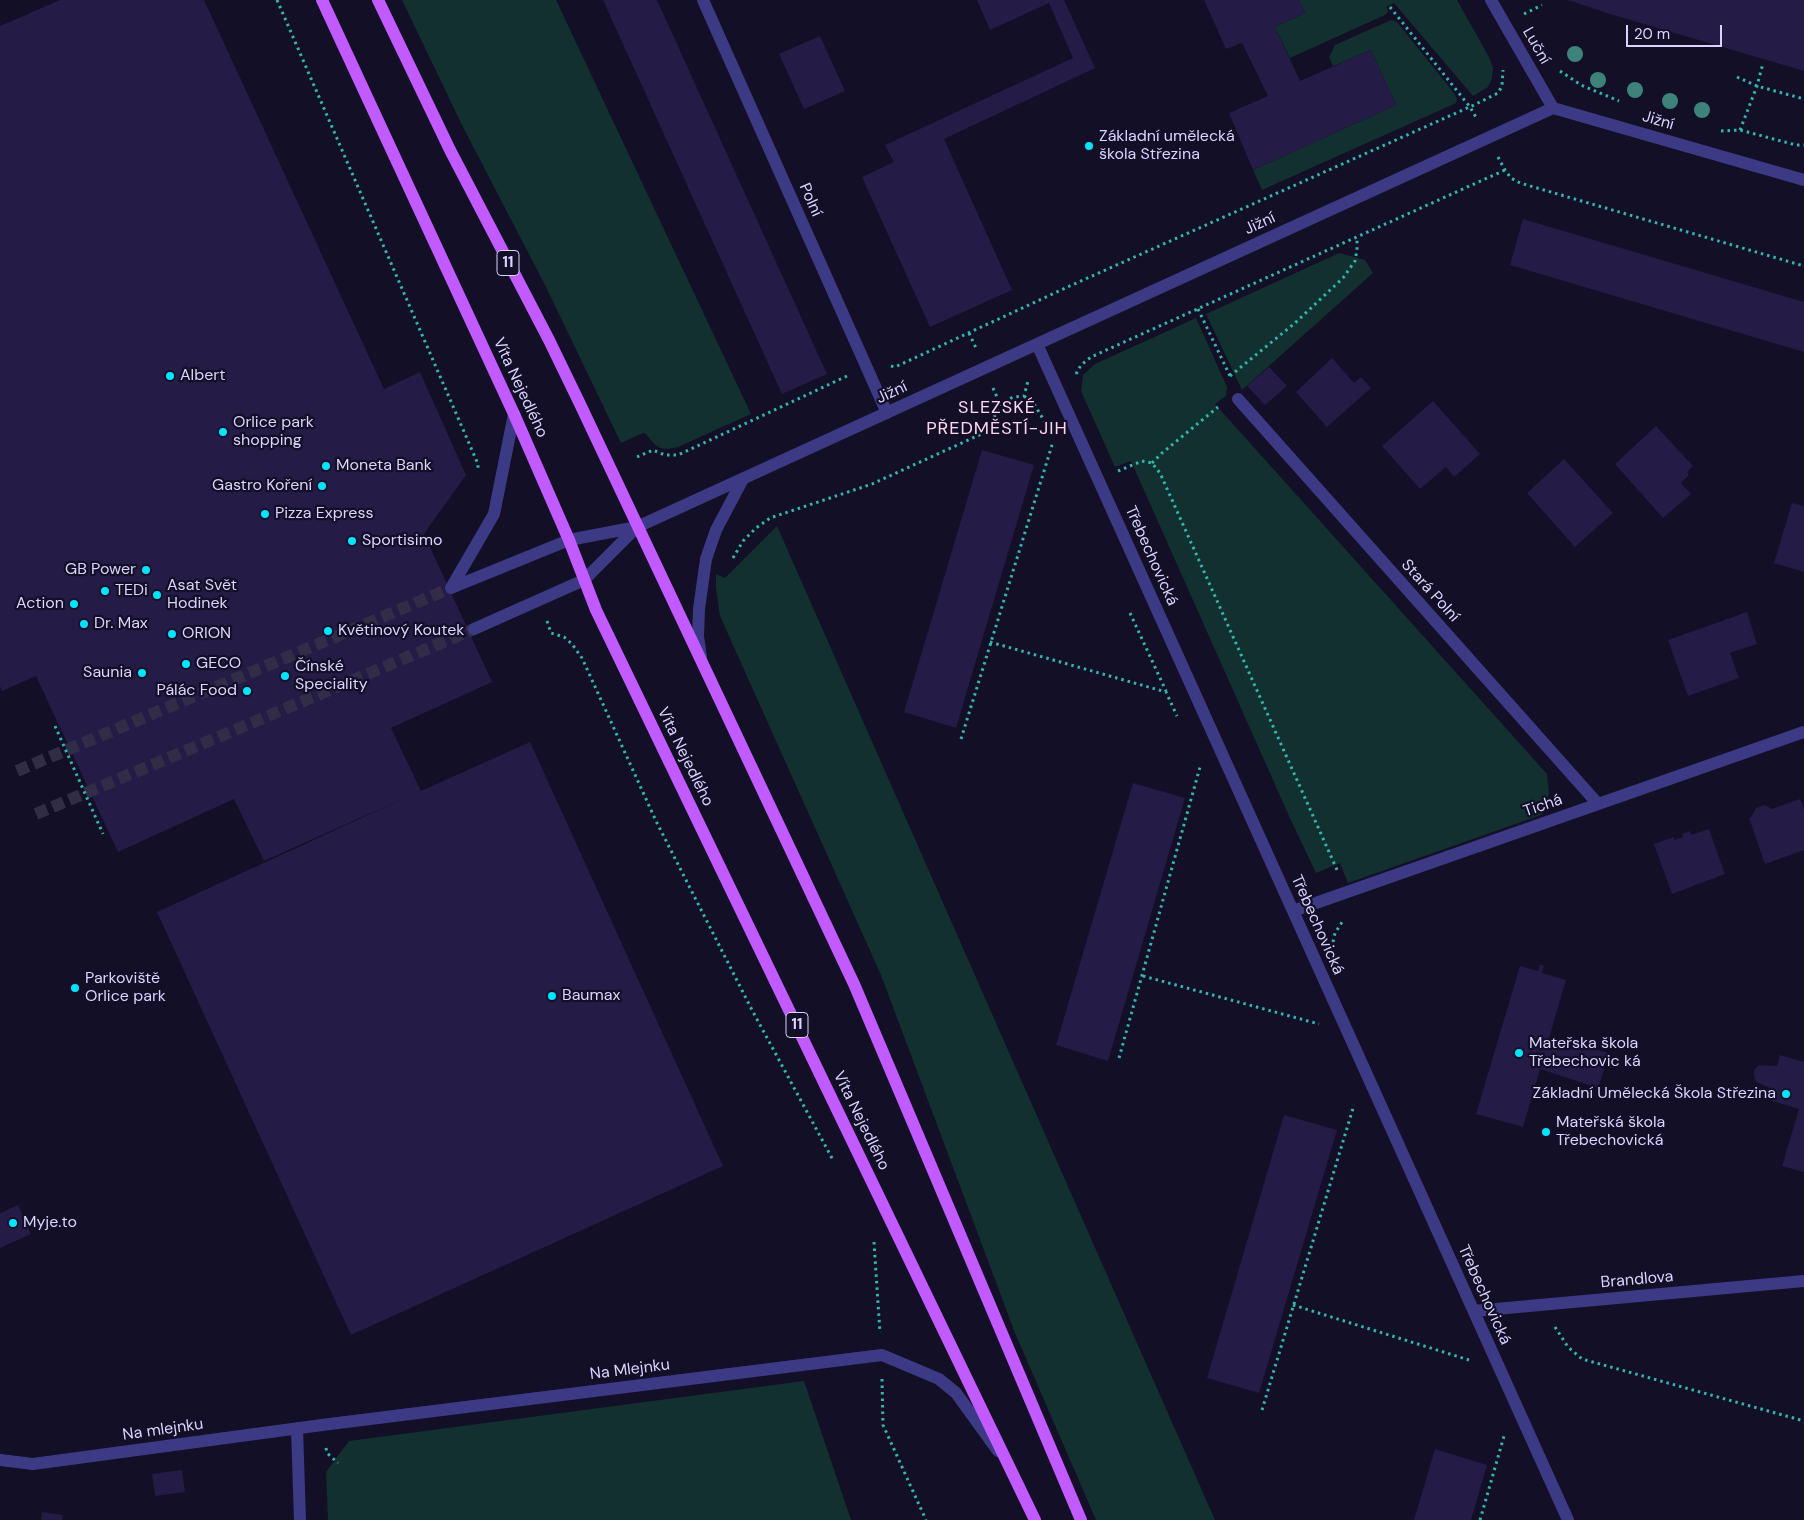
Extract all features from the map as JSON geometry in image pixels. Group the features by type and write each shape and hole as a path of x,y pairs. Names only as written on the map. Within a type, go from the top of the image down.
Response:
{"main road":[{"name":"Víta Nejedlého","path":"322,0 514,414 569,540 600,619 1035,1520"},
{"name":"11","path":"378,0 450,150 549,340 854,984 1081,1520"}],"street":[{"name":"Polní","path":"703,0 887,413"},
{"name":"Luční","path":"1492,0 1553,108"},
{"name":"Jižní","path":"637,527 1553,108 1804,180"},
{"name":"Třebechovická","path":"1037,344 1568,1520"},
{"name":"Stará Polní","path":"1238,400 1598,804"},
{"path":"514,414 494,514 451,588 569,540 637,527"},
{"path":"702,662 698,636 698,609 706,559 716,530 743,479"},
{"path":"474,629 584,580 637,527"},
{"name":"Tichá","path":"1293,911 1804,732"},
{"name":"Brandlova","path":"1474,1311 1804,1281"},
{"name":"Na Mlejnku","path":"297,1428 882,1355 939,1379 956,1393 1011,1469"},
{"path":"297,1428 300,1520"},
{"name":"Na mlejnku","path":"0,1460 33,1464 297,1428"}],"path":[{"path":"277,0 478,464 478,471"},
{"path":"1390,7 1470,107 1511,178 1520,183 1804,266"},
{"path":"1740,130 1764,63"},
{"path":"638,456 653,450 665,455 678,456 882,361 895,367 1072,284 1470,107 1498,93 1504,78 1503,68"},
{"path":"1558,70 1582,85 1622,102"},
{"path":"1737,77 1757,86 1804,99"},
{"path":"1720,130 1740,130 1796,146 1804,145"},
{"path":"1076,380 1076,374 1081,365 1091,357 1505,170"},
{"path":"1230,376 1295,323 1343,278 1354,261 1358,237"},
{"path":"1152,463 1218,407 1238,400 1230,376 1198,309"},
{"path":"1024,396 1037,344"},
{"path":"732,559 743,541 770,518 872,484 988,431 1000,404 1013,397 1024,396 1034,404 1048,429"},
{"path":"1051,436 1057,451"},
{"path":"961,739 1053,442"},
{"path":"1111,474 1142,461 1152,463 1160,473 1336,865 1350,913 1345,917 1335,933 1332,949"},
{"path":"1130,611 1177,717"},
{"path":"552,633 564,637 572,644 582,658 656,821 752,1010 836,1165"},
{"path":"990,642 1166,692"},
{"path":"55,726 103,834"},
{"path":"1196,759 1204,776"},
{"path":"1119,1058 1200,767"},
{"path":"1143,976 1318,1024 1314,1016"},
{"path":"1350,1096 1358,1114"},
{"path":"1262,1410 1354,1105"},
{"path":"873,1234 882,1355 883,1425 926,1520"},
{"path":"1294,1304 1470,1360"},
{"path":"1542,1305 1568,1347 1582,1359 1804,1421"},
{"path":"1465,1350 1473,1368"},
{"path":"1500,1427 1508,1444"},
{"path":"1480,1520 1504,1436"}],"green space":[{"path":"402,0 556,0 751,414 678,447 660,448 643,433 621,443 546,287 462,125"},
{"path":"1299,0 1457,0 1489,57 1493,68 1492,78 1488,87 1473,96 1394,3 1386,7 1388,12 1385,15 1290,58 1275,27 1305,13"},
{"path":"1391,20 1397,22 1454,93 1457,99 1456,103 1262,190 1253,170 1396,105 1371,50 1333,66 1329,57 1335,45"},
{"path":"1339,253 1365,260 1373,273 1242,390 1206,314"},
{"path":"1196,318 1227,387 1226,396 1215,404 1547,774 1549,794 1541,815 1348,883 1340,863 1316,873 1131,461 1115,467 1081,391 1083,375 1095,364"},
{"path":"777,526 1215,1520 1096,1520 1015,1333 881,975 720,616 716,574 725,578"},
{"path":"804,1381 851,1520 328,1520 326,1472 349,1441"}],"building":[{"path":"60,0 204,0 384,389 420,372 466,475 424,534 492,682 391,728 421,791 530,742 723,1166 351,1335 157,912 407,797 264,861 234,799 118,852 36,676 2,691 0,686 0,26"},
{"path":"603,0 657,0 827,374 782,394"},
{"path":"977,0 1064,0 1095,68 944,139 1012,290 930,327 862,177 894,162 885,145 1073,58 1049,3 990,30"},
{"path":"1204,0 1299,0 1305,13 1275,27 1300,81 1371,50 1396,105 1253,170 1229,113 1268,96 1242,43 1226,49"},
{"path":"1568,0 1804,0 1804,71 1610,14"},
{"path":"820,36 845,91 804,109 779,54"},
{"path":"1523,219 1804,302 1804,352 1510,265"},
{"path":"1332,358 1354,383 1361,377 1371,388 1327,427 1296,392"},
{"path":"1269,367 1287,386 1265,405 1247,386"},
{"path":"1433,401 1480,454 1454,477 1446,467 1420,489 1382,446"},
{"path":"1656,426 1693,466 1687,472 1689,475 1681,483 1691,494 1663,518 1615,464"},
{"path":"982,450 1034,465 956,728 904,712"},
{"path":"1564,459 1613,513 1575,547 1527,493"},
{"path":"1792,503 1804,506 1804,572 1774,563"},
{"path":"1747,612 1757,644 1730,653 1739,678 1688,696 1668,640"},
{"path":"1133,783 1185,798 1108,1061 1056,1045"},
{"path":"1800,799 1804,809 1804,850 1765,864 1749,818 1756,808 1765,805 1772,809"},
{"path":"1709,829 1725,874 1672,894 1654,844 1674,837 1674,840 1683,837 1682,834 1690,831 1691,835"},
{"name":"Mateřska škola Třebechovic ká","path":"1540,964 1544,966 1542,973 1566,980 1549,1038 1609,1053 1598,1088 1540,1069 1523,1127 1476,1114 1520,966 1538,971"},
{"name":"Základní Umělecká Škola Střezina","path":"1780,1055 1804,1062 1804,1172 1782,1166 1799,1109 1766,1099 1770,1088 1756,1082 1754,1077 1754,1070 1759,1065 1777,1066"},
{"path":"1284,1115 1337,1130 1259,1393 1207,1378"},
{"name":"Myje.to","path":"18,1205 31,1234 0,1248 0,1213"},
{"path":"1435,1449 1487,1465 1471,1520 1414,1520"},
{"path":"182,1470 185,1492 155,1496 152,1474"},
{"path":"42,1512 63,1515 62,1520 41,1520"}],"tunnel":[{"path":"17,771 451,588"},
{"path":"36,814 474,629"}],"place":[{"name":"Základní umělecká škola Střezina","path":"1089,146"},
{"name":"Albert","path":"170,376"},
{"name":"Orlice park shopping","path":"223,432"},
{"name":"Moneta Bank","path":"326,466"},
{"name":"Gastro Koření","path":"322,486"},
{"name":"Pizza Express","path":"265,514"},
{"name":"Sportisimo","path":"352,541"},
{"name":"GB Power","path":"146,570"},
{"name":"TEDi","path":"105,591"},
{"name":"Asat Svět Hodinek","path":"157,595"},
{"name":"Action","path":"74,604"},
{"name":"Dr. Max","path":"84,624"},
{"name":"Květinový Koutek","path":"328,631"},
{"name":"ORION","path":"172,634"},
{"name":"GECO","path":"186,664"},
{"name":"Saunia","path":"142,673"},
{"name":"Čínské Speciality","path":"285,676"},
{"name":"Pálác Food","path":"247,691"},
{"name":"Parkoviště Orlice park","path":"75,988"},
{"name":"Baumax","path":"552,996"},
{"name":"Mateřska škola Třebechovic ká","path":"1519,1053"},
{"name":"Základní Umělecká Škola Střezina","path":"1786,1094"},
{"name":"Mateřská škola Třebechovická","path":"1546,1132"},
{"name":"Myje.to","path":"13,1223"}],"district":[{"name":"SLEZSKÉ PŘEDMĚSTÍ-JIH","path":"997,418"}]}
